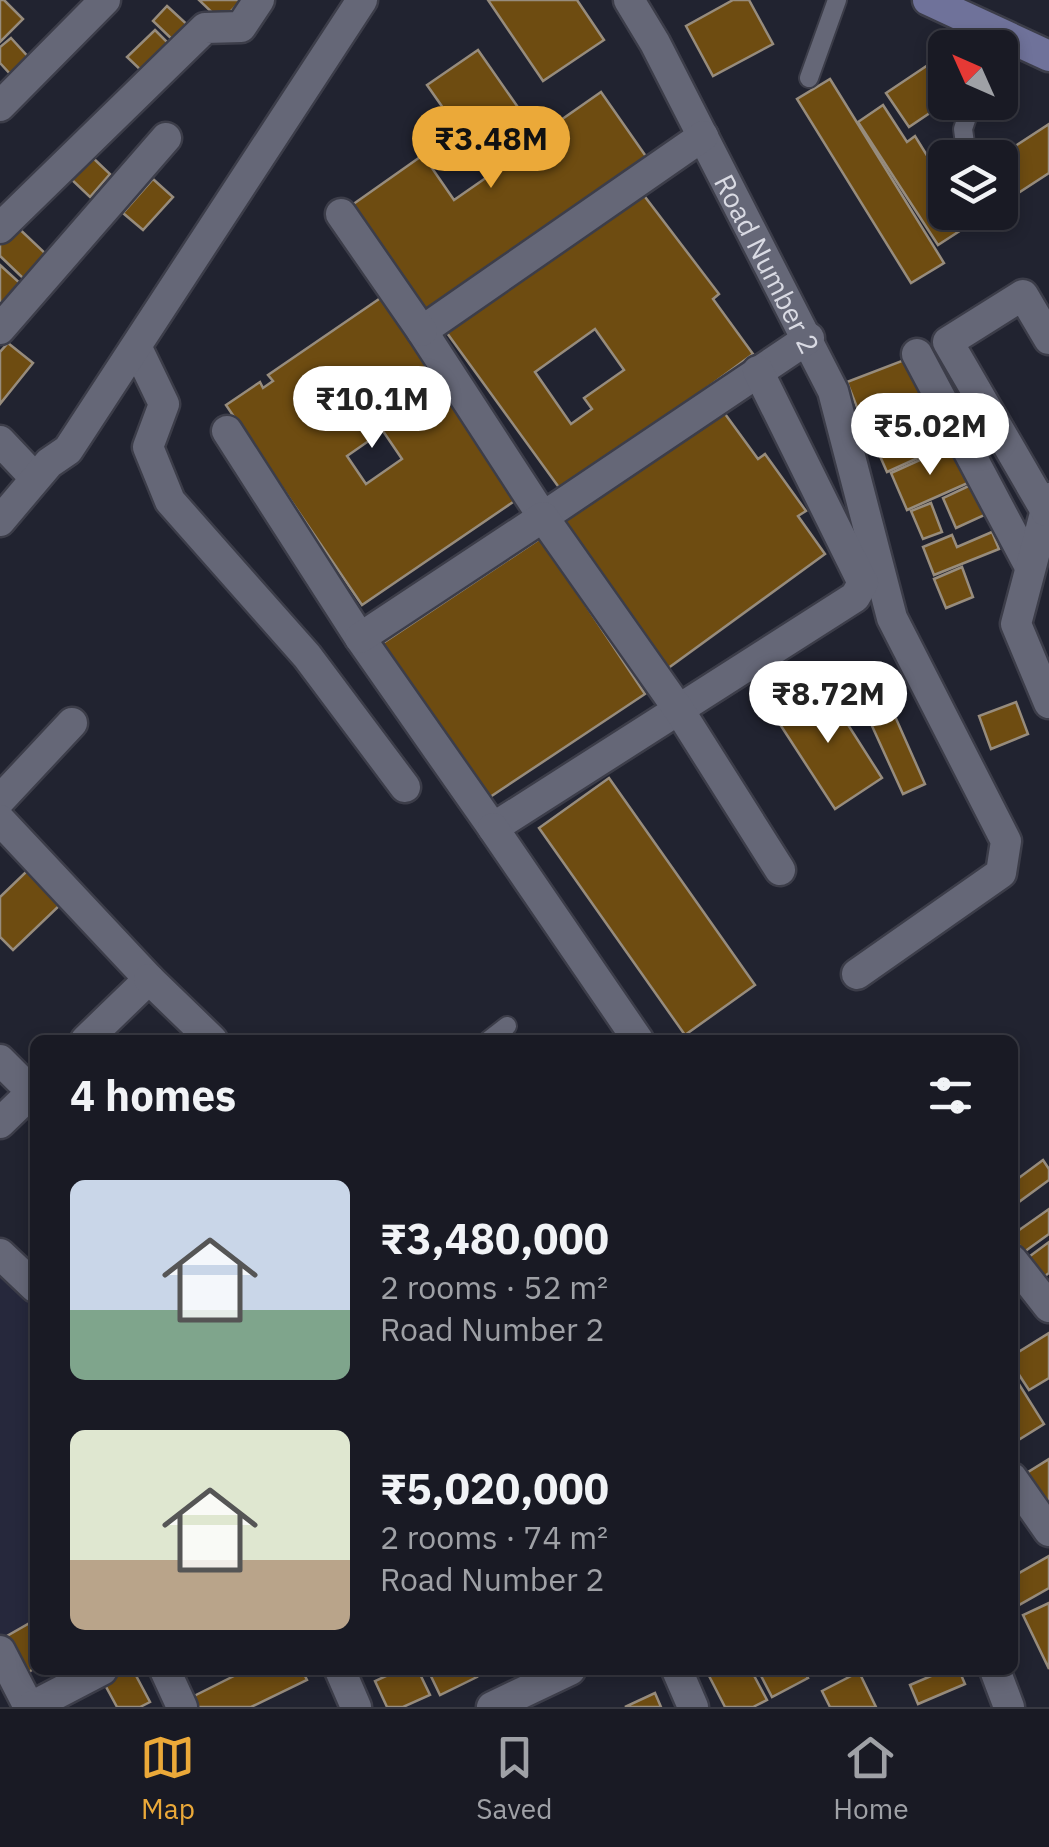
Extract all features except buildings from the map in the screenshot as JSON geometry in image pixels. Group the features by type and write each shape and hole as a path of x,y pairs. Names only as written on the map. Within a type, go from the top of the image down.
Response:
{"main road":[{"path":"928,0 980,30"},
{"path":"1018,47 1049,56"}],"street":[{"path":"0,106 104,0"},
{"path":"0,228 206,28 241,28 260,0"},
{"path":"42,470 54,440 339,0"},
{"path":"0,521 42,470 68,450 362,0"},
{"name":"Road Number 2","path":"629,0 834,391 892,618 1006,842 1001,874 857,974"},
{"path":"422,332 703,136"},
{"path":"0,329 166,138"},
{"path":"341,214 543,516 680,710 780,870"},
{"path":"1049,339 1022,295 948,342 1048,504 1016,624 1049,704"},
{"path":"360,638 809,338"},
{"path":"137,348 164,404 148,447 170,501 306,656 406,787"},
{"path":"917,354 1030,565"},
{"path":"494,828 855,598 863,583 758,371"},
{"path":"227,432 360,638 635,1035"},
{"path":"0,441 42,470"},
{"path":"0,800 72,723"},
{"path":"0,820 207,1035"},
{"path":"91,1035 150,979"},
{"path":"0,1060 30,1088"},
{"path":"0,1124 30,1096"},
{"path":"0,1254 30,1282"},
{"path":"1018,1268 1049,1308"},
{"path":"1018,1487 1049,1531"},
{"path":"0,1651 30,1707 92,1675"},
{"path":"167,1675 182,1707"},
{"path":"342,1675 356,1707"},
{"path":"492,1707 559,1675"},
{"path":"679,1675 693,1707"}],"lane":[{"path":"809,78 837,0"},
{"path":"494,1035 506,1026"}],"shaded area":[{"path":"0,1256 30,1285 30,1674 0,1689"}]}
